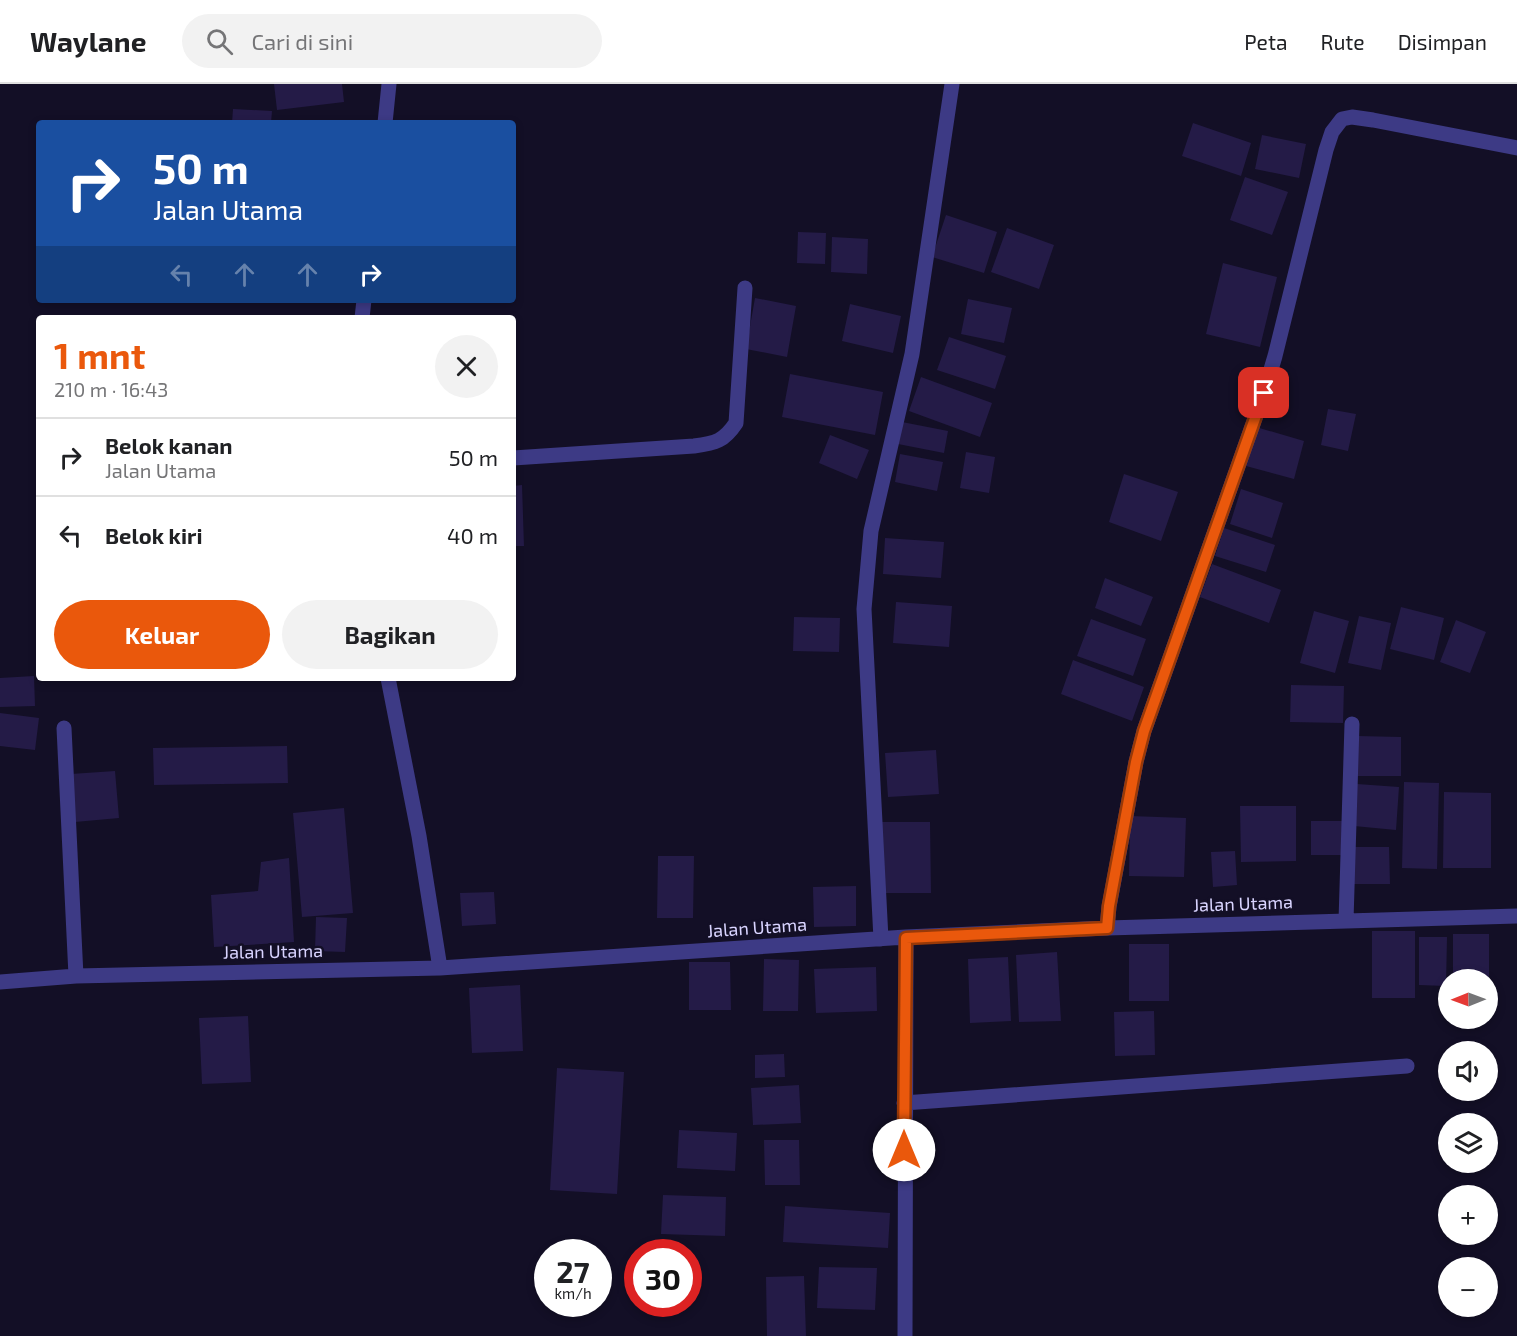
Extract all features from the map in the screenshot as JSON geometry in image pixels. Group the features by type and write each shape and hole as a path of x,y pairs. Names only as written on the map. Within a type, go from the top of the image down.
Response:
{"street":[{"path":"385,120 389,84"},
{"path":"881,939 864,609 866,572 871,531 912,354 952,84"},
{"path":"1107,928 1109,906 1136,762 1144,731 1264,393 1332,132 1342,119 1352,117 1517,148"},
{"path":"516,458 694,446 714,443 727,436 736,423 745,288"},
{"path":"389,681 419,836 440,968"},
{"path":"1346,921 1352,724"},
{"path":"64,728 76,976"},
{"name":"Jalan Utama","path":"0,982 76,976 440,968 881,939 1107,928 1517,916"},
{"path":"905,1336 906,938"},
{"path":"904,1103 1407,1066"}],"building":[{"path":"274,84 342,84 344,102 277,110"},
{"path":"233,109 272,111 271,120 232,120"},
{"path":"1193,123 1251,143 1241,176 1182,156"},
{"path":"1262,135 1306,144 1299,178 1255,169"},
{"path":"1245,177 1288,192 1272,235 1230,220"},
{"path":"946,215 997,232 984,273 932,257"},
{"path":"1007,228 1054,245 1039,289 991,272"},
{"path":"798,232 826,233 825,264 797,263"},
{"path":"832,237 868,239 867,274 831,272"},
{"path":"1223,263 1277,277 1260,347 1206,334"},
{"path":"755,298 796,306 787,357 746,349"},
{"path":"968,299 1012,308 1004,343 961,334"},
{"path":"850,304 901,316 893,353 842,341"},
{"path":"949,337 1006,356 995,389 937,370"},
{"path":"790,374 883,392 875,435 782,417"},
{"path":"921,377 992,403 980,437 909,411"},
{"path":"1328,409 1356,414 1348,451 1321,445"},
{"path":"902,422 948,431 944,453 898,444"},
{"path":"1256,427 1304,441 1294,479 1246,466"},
{"path":"830,435 869,450 857,479 819,463"},
{"path":"966,452 995,457 989,493 960,488"},
{"path":"900,454 943,462 937,491 895,482"},
{"path":"1124,474 1178,492 1161,541 1109,522"},
{"path":"522,485 524,546 516,546 516,486"},
{"path":"1241,489 1283,503 1272,538 1230,524"},
{"path":"1224,528 1275,545 1266,572 1215,556"},
{"path":"885,538 944,542 941,578 883,574"},
{"path":"1212,564 1281,590 1269,623 1200,597"},
{"path":"1105,578 1153,597 1141,626 1095,608"},
{"path":"896,602 952,606 949,647 893,643"},
{"path":"1401,607 1444,618 1434,660 1390,649"},
{"path":"1314,611 1349,621 1335,673 1300,663"},
{"path":"1359,616 1391,623 1381,670 1348,663"},
{"path":"794,617 840,618 839,652 793,651"},
{"path":"1091,619 1146,639 1133,676 1077,656"},
{"path":"1456,620 1486,632 1470,673 1440,662"},
{"path":"1073,660 1144,687 1132,721 1061,694"},
{"path":"34,676 35,706 0,707 0,678"},
{"path":"1291,685 1344,686 1343,723 1290,722"},
{"path":"0,713 39,718 35,750 0,746"},
{"path":"1357,736 1401,737 1401,776 1357,776"},
{"path":"287,746 288,783 154,785 153,748"},
{"path":"936,750 939,794 888,797 885,753"},
{"path":"115,771 119,818 75,822 71,774"},
{"path":"1404,782 1439,783 1437,869 1402,868"},
{"path":"1357,784 1399,787 1396,830 1354,826"},
{"path":"1444,792 1491,793 1491,868 1443,868"},
{"path":"1240,806 1296,806 1296,861 1241,862"},
{"path":"344,808 353,913 302,917 293,813"},
{"path":"1130,816 1186,818 1184,877 1129,876"},
{"path":"1311,821 1342,821 1342,855 1311,855"},
{"path":"881,822 930,822 931,893 882,893"},
{"path":"1353,847 1389,847 1390,884 1353,884"},
{"path":"1235,851 1237,885 1213,887 1211,852"},
{"path":"658,856 694,856 693,918 657,918"},
{"path":"289,858 294,942 214,947 211,895 258,891 261,862"},
{"path":"856,886 856,926 814,927 813,887"},
{"path":"494,892 496,924 462,926 460,893"},
{"path":"316,917 347,918 345,952 315,951"},
{"path":"1372,931 1415,931 1415,998 1372,998"},
{"path":"1453,934 1489,934 1489,969 1453,969"},
{"path":"1419,937 1447,937 1446,969 1438,969 1438,986 1419,985"},
{"path":"1129,944 1169,944 1169,1001 1129,1001"},
{"path":"1057,952 1061,1021 1019,1022 1016,955"},
{"path":"1008,957 1011,1021 970,1023 968,959"},
{"path":"764,959 799,960 798,1011 763,1011"},
{"path":"689,962 730,962 731,1010 689,1010"},
{"path":"876,967 877,1011 816,1013 814,969"},
{"path":"520,985 523,1051 472,1053 469,988"},
{"path":"1154,1011 1155,1055 1115,1056 1114,1012"},
{"path":"248,1016 251,1082 202,1084 199,1018"},
{"path":"784,1054 785,1077 755,1078 755,1055"},
{"path":"557,1068 624,1072 617,1194 550,1190"},
{"path":"799,1085 801,1123 753,1125 751,1088"},
{"path":"679,1130 737,1133 735,1171 677,1168"},
{"path":"764,1140 799,1140 800,1185 765,1185"},
{"path":"663,1195 726,1197 725,1236 661,1234"},
{"path":"785,1206 890,1213 888,1248 783,1242"},
{"path":"819,1267 877,1268 875,1310 817,1308"},
{"path":"804,1276 806,1336 767,1336 766,1277"}],"route":[{"path":"904,1150 906,938 1107,928 1109,906 1136,762 1144,731 1264,393"}]}
